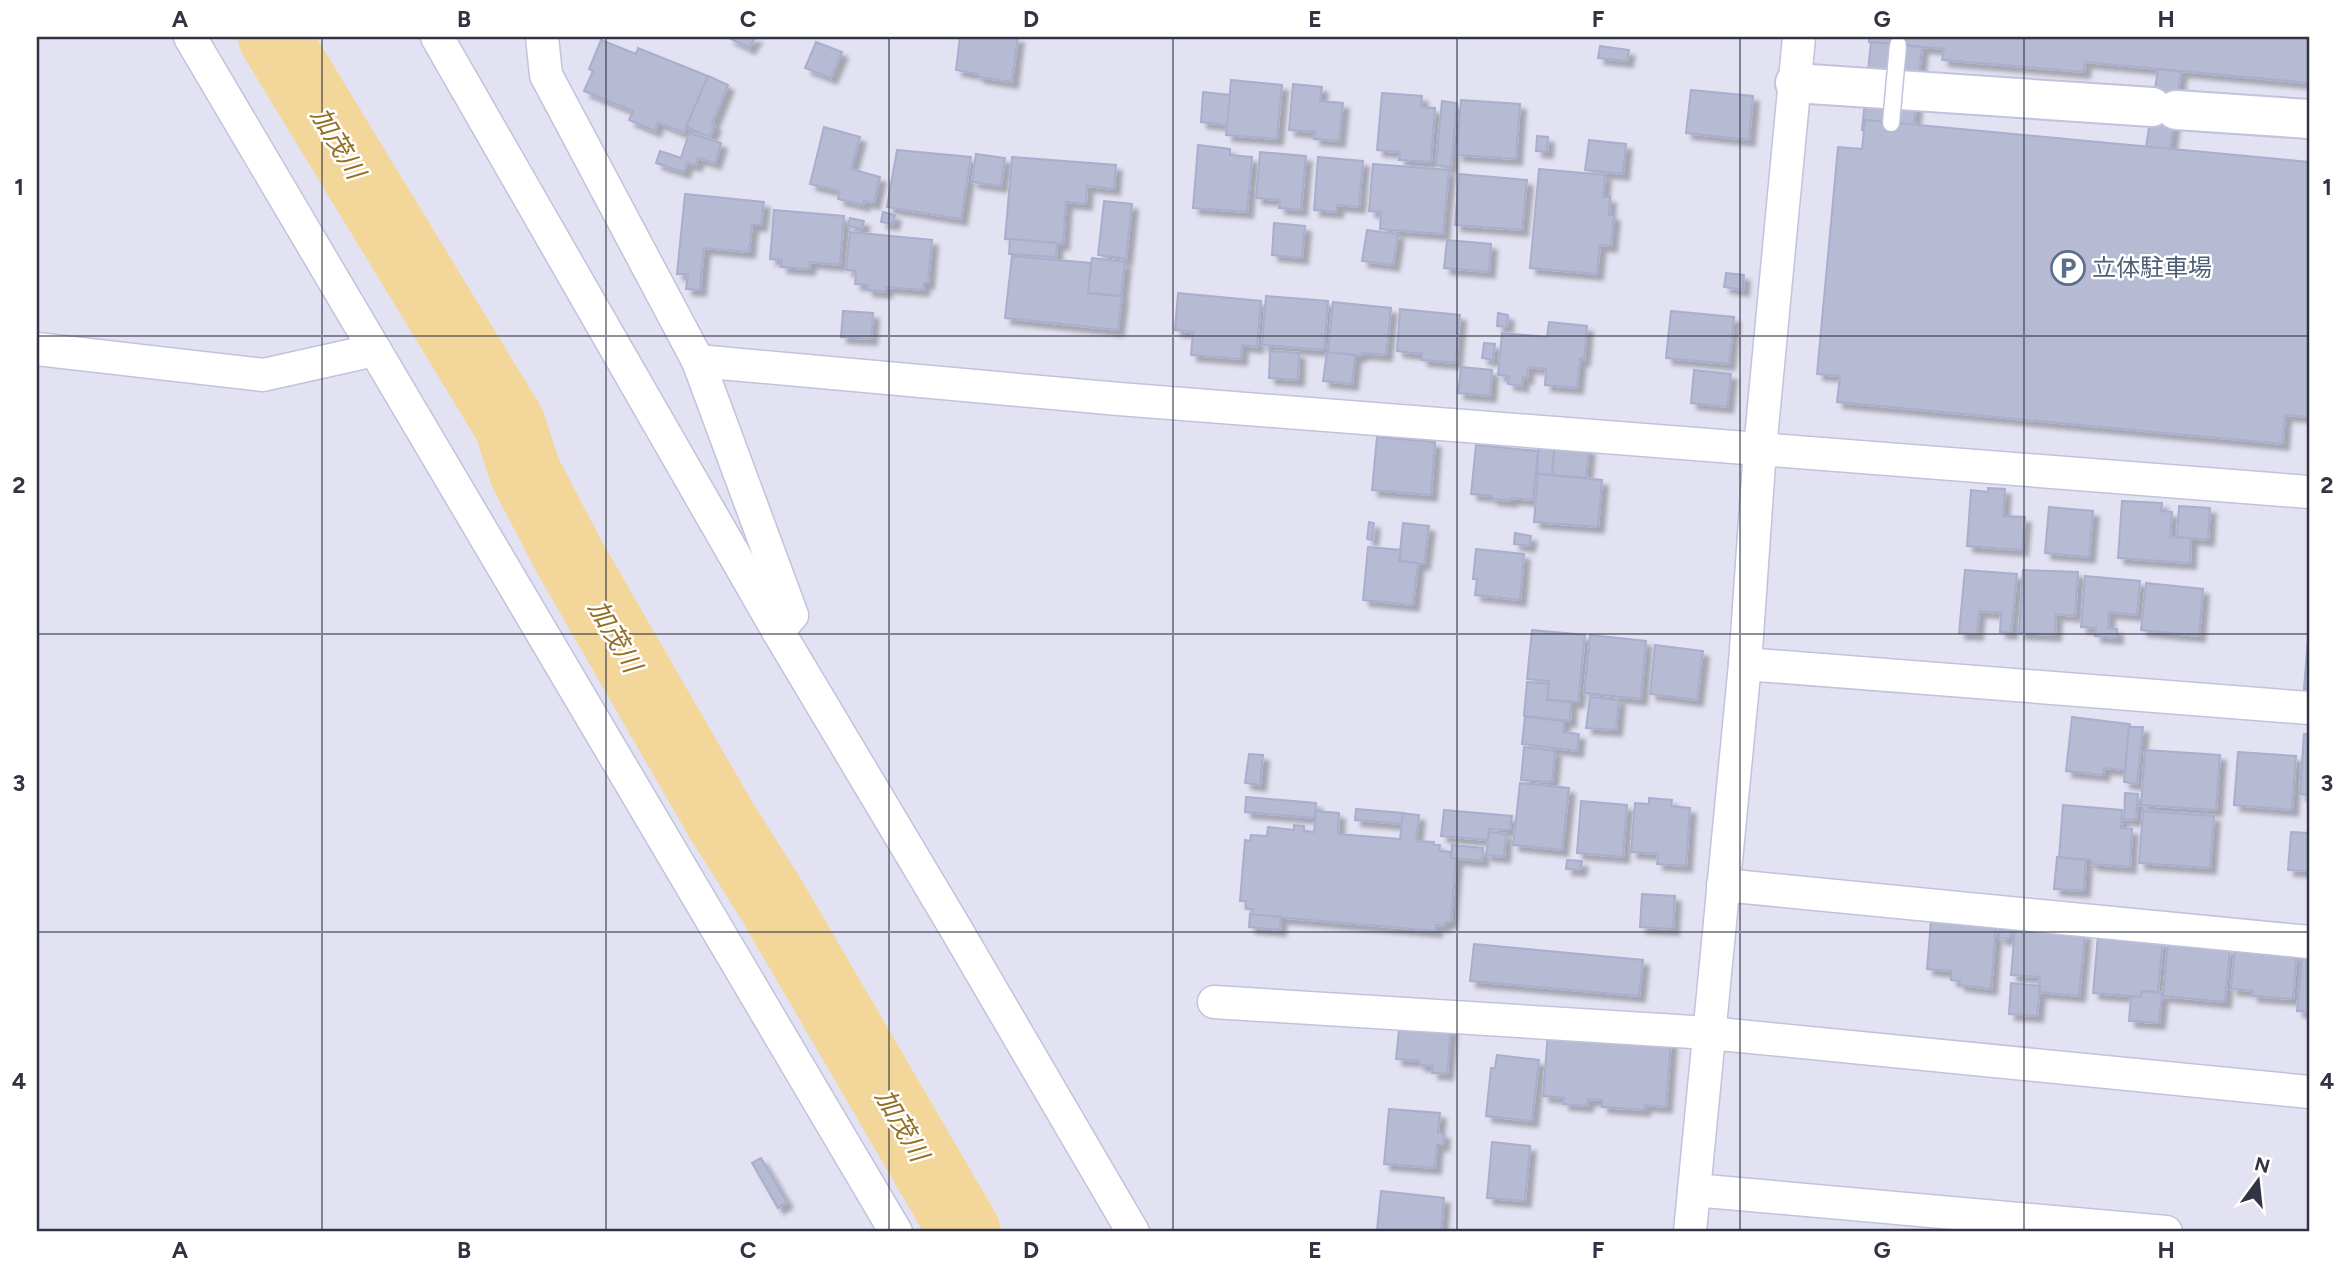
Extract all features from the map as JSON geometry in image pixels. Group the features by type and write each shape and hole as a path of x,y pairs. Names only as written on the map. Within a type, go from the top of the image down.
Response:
{"street":[{"path":"190,37 896,1232"},
{"path":"436,37 778,631 1133,1232"},
{"path":"542,37 546,75 698,361 792,615 778,631"},
{"path":"1690,1232 1745,664 1760,449 1799,37"},
{"path":"1795,83 2309,119"},
{"path":"37,349 263,375 375,350"},
{"path":"698,361 1119,400 2309,492"},
{"path":"1745,664 2309,708"},
{"path":"1723,886 2309,942"},
{"path":"1214,1002 1709,1032 2309,1092"},
{"path":"1694,1190 2166,1232"}],"lane":[{"path":"1891,123 1898,45"}],"building":[{"path":"727,37 756,37 749,48"},
{"path":"960,37 1018,37 1012,82 978,77 978,74 956,70"},
{"path":"1869,37 2309,37 2309,83 2085,62 2084,72 1942,60 1944,49 1869,42"},
{"path":"601,40 636,54 638,48 708,76 684,133 658,122 655,131 629,120 633,111 584,91 593,71 589,69"},
{"path":"816,42 842,52 831,78 805,68"},
{"path":"1871,42 1922,47 1914,126 1865,120 1862,130"},
{"path":"1600,46 1629,50 1627,61 1598,58"},
{"path":"2158,69 2181,72 2170,150 2146,147"},
{"path":"708,76 728,85 712,124 715,125 710,137 686,127"},
{"path":"1231,80 1282,85 1277,139 1226,135"},
{"path":"1293,84 1322,87 1320,101 1343,103 1339,141 1314,139 1315,132 1289,130"},
{"path":"1691,90 1753,96 1749,140 1686,133"},
{"path":"1203,92 1230,95 1227,125 1201,122"},
{"path":"1382,93 1422,96 1421,107 1435,108 1431,162 1399,160 1400,152 1377,150"},
{"path":"1461,100 1520,104 1516,159 1457,155"},
{"path":"1442,101 1457,103 1451,167 1436,165"},
{"name":"立体駐車場","path":"1865,120 2309,162 2309,417 2285,415 2283,444 1837,402 1840,376 1817,374 1838,147 1862,149"},
{"path":"824,127 860,137 851,169 880,177 874,203 864,201 863,205 838,199 840,191 810,184"},
{"path":"689,133 721,143 715,163 698,158 696,165 687,163 684,172 656,163 660,151 681,158"},
{"path":"1537,136 1548,137 1547,152 1536,151"},
{"path":"1589,140 1626,144 1623,174 1585,170"},
{"path":"1198,145 1230,149 1230,155 1252,157 1247,212 1193,208"},
{"path":"897,150 971,157 961,219 887,207"},
{"path":"1260,152 1306,156 1301,210 1279,208 1280,200 1256,198"},
{"path":"976,154 1005,158 1001,186 972,182"},
{"path":"1012,157 1116,165 1114,189 1087,186 1086,204 1066,202 1063,244 1005,239"},
{"path":"1318,157 1363,161 1359,207 1337,205 1337,212 1314,210"},
{"path":"1373,164 1449,170 1443,234 1380,229 1381,212 1369,211"},
{"path":"1539,169 1605,175 1603,197 1610,197 1609,215 1614,215 1611,246 1600,245 1597,274 1530,268"},
{"path":"1459,174 1527,180 1522,230 1455,225"},
{"path":"685,194 764,202 761,225 752,225 749,252 704,248 700,290 686,289 688,274 677,274"},
{"path":"1104,201 1132,204 1126,259 1098,255"},
{"path":"774,210 844,216 840,265 810,262 809,269 781,267 782,260 770,259"},
{"path":"883,212 895,215 893,224 881,222"},
{"path":"850,218 864,221 862,229 848,226"},
{"path":"1274,223 1305,226 1302,258 1272,255"},
{"path":"1367,230 1398,234 1393,265 1362,261"},
{"path":"850,232 932,240 928,283 924,283 923,290 886,287 886,292 867,290 868,285 855,284 856,271 846,270"},
{"path":"1010,239 1057,243 1056,257 1009,254"},
{"path":"1447,240 1491,244 1489,272 1444,268"},
{"path":"1012,256 1091,263 1088,293 1122,296 1118,330 1005,318"},
{"path":"1092,258 1125,262 1121,296 1088,293"},
{"path":"1726,273 1744,275 1743,290 1724,287"},
{"path":"1178,293 1261,301 1257,347 1242,345 1241,359 1191,355 1193,332 1175,330"},
{"path":"1266,296 1328,301 1324,350 1262,345"},
{"path":"1333,302 1391,308 1386,355 1328,353"},
{"path":"1400,309 1460,315 1456,363 1422,360 1422,354 1397,351"},
{"path":"843,311 873,313 871,339 841,337"},
{"path":"1671,311 1734,317 1729,364 1666,358"},
{"path":"1498,313 1508,315 1507,327 1497,326"},
{"path":"1549,322 1587,326 1584,360 1580,359 1577,388 1545,385 1546,369 1528,367 1527,378 1523,377 1522,386 1508,384 1509,376 1498,375 1502,333 1547,337"},
{"path":"1484,343 1495,344 1493,360 1482,358"},
{"path":"1270,351 1299,353 1298,380 1269,378"},
{"path":"1327,352 1355,355 1352,384 1323,381"},
{"path":"1461,367 1492,370 1490,396 1458,393"},
{"path":"1694,370 1731,374 1727,407 1691,403"},
{"path":"1377,437 1435,442 1431,495 1372,490"},
{"path":"1539,443 1555,445 1552,475 1537,474"},
{"path":"1476,445 1538,451 1533,500 1511,498 1511,501 1471,494"},
{"path":"1555,445 1589,448 1586,478 1552,475"},
{"path":"1538,474 1602,480 1598,527 1534,522"},
{"path":"1988,488 2005,489 2003,516 2025,517 2022,550 1967,546 1971,490 1988,492"},
{"path":"2122,501 2162,503 2161,511 2172,512 2170,537 2191,538 2190,563 2118,558"},
{"path":"2179,506 2210,508 2208,540 2177,537"},
{"path":"2049,507 2093,511 2089,557 2045,553"},
{"path":"1369,522 1374,523 1372,540 1367,539"},
{"path":"1403,523 1429,526 1424,564 1399,561"},
{"path":"1515,533 1531,536 1529,546 1514,544"},
{"path":"1368,547 1401,550 1399,561 1418,563 1413,605 1363,600"},
{"path":"1476,549 1524,554 1520,600 1475,595 1477,579 1473,579"},
{"path":"1965,570 2017,574 2011,633 2000,632 2001,613 1979,611 1977,634 1959,633"},
{"path":"2023,570 2078,572 2075,616 2056,614 2055,635 2019,633"},
{"path":"2085,576 2140,581 2137,615 2109,612 2108,628 2117,629 2117,638 2095,636 2096,628 2081,627"},
{"path":"2146,583 2203,589 2199,636 2141,630"},
{"path":"2309,626 2309,690 2304,689"},
{"path":"1532,630 1585,635 1578,702 1547,700 1549,681 1527,679"},
{"path":"1590,635 1646,641 1641,699 1584,693"},
{"path":"1655,645 1703,651 1697,700 1650,694"},
{"path":"1527,682 1549,684 1547,700 1571,702 1570,721 1524,716"},
{"path":"1590,697 1619,700 1616,730 1586,728"},
{"path":"1525,717 1564,721 1563,732 1579,734 1577,751 1522,744"},
{"path":"2072,717 2130,724 2125,770 2104,768 2103,775 2066,771"},
{"path":"2129,727 2143,727 2137,784 2124,782"},
{"path":"2304,734 2309,734 2309,795 2300,794"},
{"path":"1524,747 1555,751 1552,782 1521,780"},
{"path":"2145,750 2220,755 2216,810 2141,805"},
{"path":"2238,752 2296,756 2292,810 2234,805"},
{"path":"1249,754 1263,755 1260,785 1245,783"},
{"path":"1520,783 1569,788 1562,850 1513,845"},
{"path":"2125,793 2138,794 2136,820 2124,819"},
{"path":"1246,797 1316,803 1315,818 1245,812"},
{"path":"1649,798 1672,800 1671,806 1690,808 1686,866 1657,864 1658,854 1631,852 1635,803 1649,804"},
{"path":"1581,801 1627,805 1623,857 1577,853"},
{"path":"2063,805 2122,810 2121,828 2132,829 2130,867 2059,858"},
{"path":"1356,809 1403,813 1402,824 1355,820"},
{"path":"1444,810 1512,816 1510,830 1489,829 1488,840 1441,836"},
{"path":"1316,811 1339,813 1338,834 1400,839 1403,813 1419,815 1416,841 1434,842 1434,845 1440,845 1439,851 1451,852 1451,858 1456,859 1451,922 1445,922 1444,926 1436,925 1436,931 1251,915 1252,909 1246,909 1246,901 1240,901 1245,840 1250,841 1251,835 1267,836 1268,827 1294,830 1294,825 1304,826 1304,831 1314,832"},
{"path":"2143,811 2214,816 2210,868 2139,863"},
{"path":"1489,832 1506,834 1504,857 1486,855"},
{"path":"2291,832 2309,833 2309,871 2288,870"},
{"path":"1452,845 1483,848 1482,861 1451,858"},
{"path":"2057,857 2086,860 2084,891 2054,889"},
{"path":"1567,860 1582,861 1580,870 1566,869"},
{"path":"1642,894 1675,896 1673,929 1640,927"},
{"path":"1250,914 1281,917 1280,930 1249,927"},
{"path":"1931,920 1996,926 1991,989 1959,985 1960,981 1951,980 1951,971 1927,969"},
{"path":"2000,924 2011,925 2010,939 1999,938"},
{"path":"2015,928 2085,933 2079,996 2039,992 2040,977 2011,975"},
{"path":"2098,935 2163,941 2158,992 2142,991 2141,997 2093,993"},
{"path":"2168,942 2230,948 2225,1002 2163,996"},
{"path":"1474,944 1643,960 1639,996 1470,981"},
{"path":"2235,948 2297,953 2293,999 2252,996 2253,991 2231,989"},
{"path":"2302,955 2309,956 2309,1012 2297,1011"},
{"path":"2011,983 2040,986 2037,1016 2009,1014"},
{"path":"2142,991 2162,993 2159,1023 2129,1021 2131,996 2141,997"},
{"path":"1400,1020 1451,1025 1447,1074 1432,1073 1433,1066 1419,1065 1419,1061 1396,1059"},
{"path":"1548,1032 1671,1041 1666,1107 1645,1105 1644,1110 1602,1107 1602,1100 1588,1099 1587,1106 1563,1104 1564,1098 1543,1096"},
{"path":"1497,1055 1539,1060 1532,1121 1486,1116 1491,1068 1495,1068"},
{"path":"1389,1109 1440,1113 1438,1133 1444,1133 1443,1145 1437,1145 1435,1168 1384,1164"},
{"path":"1492,1142 1530,1146 1525,1201 1487,1198"},
{"path":"761,1158 787,1202 778,1208 752,1163"},
{"path":"1381,1191 1444,1198 1441,1232 1377,1230"}],"waterway":[{"name":"加茂川","path":"274,37 510,425 525,472 571,560 721,820 771,899 965,1232"}],"place":[{"name":"立体駐車場","path":"2068,268"}]}
